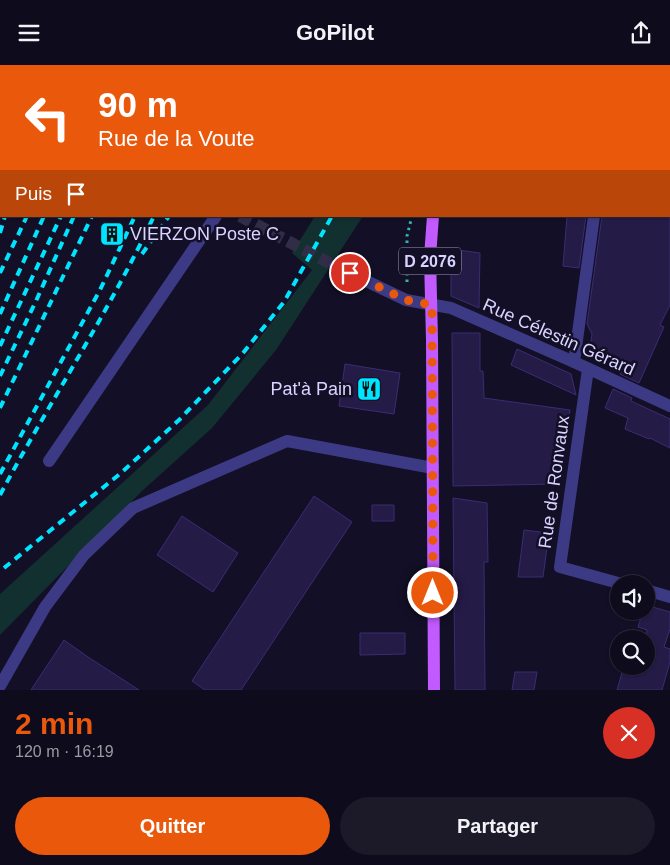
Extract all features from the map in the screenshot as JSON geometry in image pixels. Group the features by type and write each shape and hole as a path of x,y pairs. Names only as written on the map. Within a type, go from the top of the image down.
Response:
{"main road":[{"name":"D 2076","path":"433,217 430,245 434,690"}],"street":[{"path":"49,461 215,217"},
{"path":"574,362 594,217"},
{"name":"Rue Célestin Gérard","path":"335,266 406,300 451,308 670,405"},
{"name":"Rue de Ronvaux","path":"588,369 560,567 610,581"},
{"path":"0,687 45,607 84,555 133,508 287,441 433,468"},
{"path":"655,593 670,597"}],"path":[{"path":"406,300 407,236 412,217"}],"green space":[{"path":"314,217 362,217 276,350 212,428 142,491 0,635 0,594 208,405 312,270 292,253"}],"building":[{"path":"567,217 586,217 579,268 563,266"},
{"path":"602,217 670,217 670,305 660,325 664,327 639,383 620,374 622,369 589,354 592,334 587,324"},
{"path":"451,249 480,253 479,308 451,296"},
{"path":"452,333 480,333 480,371 483,371 484,398 570,410 569,425 557,484 453,486"},
{"path":"517,349 571,374 576,395 511,365"},
{"name":"Pat'à Pain","path":"345,364 400,373 394,414 339,406"},
{"path":"613,389 632,398 631,401 670,419 670,448 625,429 628,418 605,408"},
{"path":"314,496 352,522 241,690 205,690 192,681"},
{"path":"453,498 487,503 488,562 484,562 485,690 455,690"},
{"path":"372,505 394,505 394,521 372,521"},
{"path":"182,516 238,553 213,592 157,555"},
{"path":"524,530 549,533 543,577 518,577"},
{"path":"655,608 670,612 670,629 664,647 670,649 670,662 662,690 617,690 621,675 655,675 655,630 638,627 640,620 655,620"},
{"path":"360,633 405,633 405,654 360,655"},
{"path":"64,640 88,657 139,690 31,690"},
{"path":"515,672 537,672 534,690 512,690"}],"tunnel":[{"path":"242,217 335,266"}],"railway":[{"path":"0,233 5,217"},
{"path":"0,273 27,217"},
{"path":"0,314 44,217"},
{"path":"0,346 61,217"},
{"path":"0,376 74,217"},
{"path":"0,408 92,217"},
{"path":"0,474 100,290 135,217"},
{"path":"0,495 99,322 154,217"},
{"path":"142,254 168,217"},
{"path":"4,568 121,473 179,420 243,353 284,302 331,217"}],"place":[{"name":"VIERZON Poste C","path":"112,234"},
{"name":"Pat'à Pain","path":"369,389"}],"route":[{"path":"350,273 406,300 432,305 433,593"}]}
